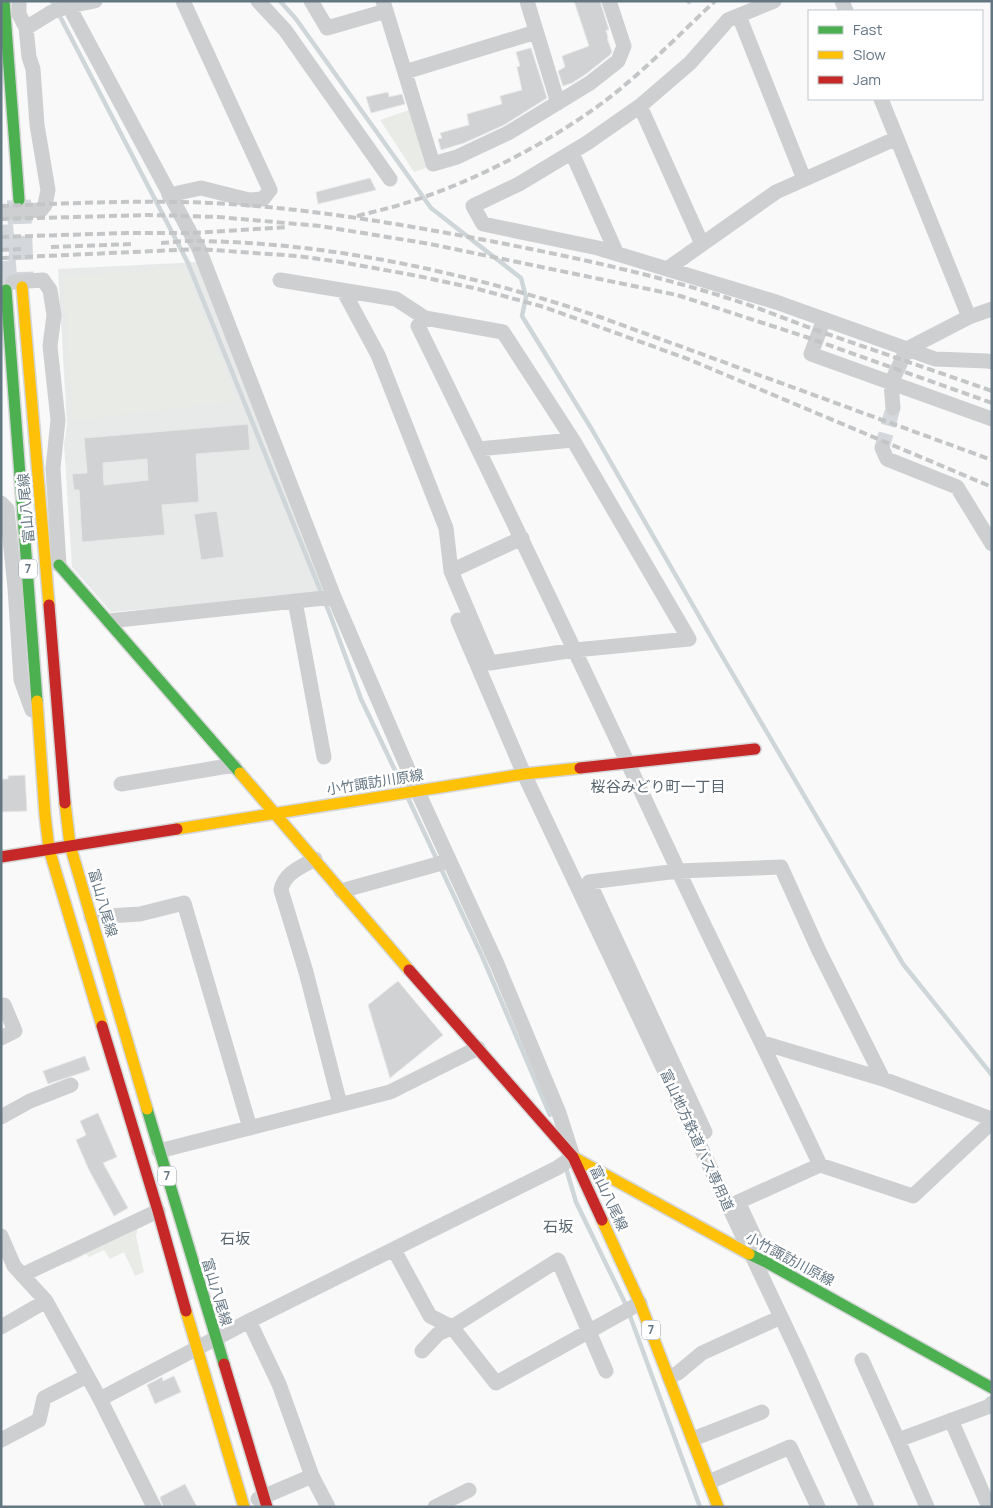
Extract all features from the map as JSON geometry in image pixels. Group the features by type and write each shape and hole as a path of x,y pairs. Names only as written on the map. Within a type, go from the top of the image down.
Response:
{"main road":[{"path":"4,1 19,200"},
{"name":"富山八尾線","path":"4,286 33,628 45,815 49,849 158,1211 196,1349 243,1506"},
{"name":"富山八尾線","path":"22,287 70,845 159,1151 265,1502"},
{"name":"富山八尾線","path":"59,565 315,859 442,1010 478,1048 573,1157 640,1303 718,1507"},
{"name":"小竹諏訪川原線","path":"1,857 524,774 755,749"},
{"name":"小竹諏訪川原線","path":"573,1157 992,1388"}],"street":[{"path":"1,213 41,210 45,205 48,190 37,125 34,69 29,57 26,28 19,14 19,1"},
{"path":"26,28 63,7 95,1"},
{"path":"169,195 201,188 250,200 264,200 270,190 183,1"},
{"path":"258,1 285,30 390,179"},
{"path":"311,1 327,28 384,6 433,164 457,157 508,133 590,83 618,61 624,46 610,1"},
{"path":"527,1 558,103"},
{"path":"774,1 728,20 690,63 640,106 572,153 519,184 473,206 482,224 598,248 776,302 935,359 990,360"},
{"path":"63,7 199,249 334,596 417,790 497,964 559,1113 573,1157 557,1168 100,1398"},
{"path":"739,16 804,179"},
{"path":"405,72 536,32"},
{"path":"881,100 969,317"},
{"path":"640,106 702,244"},
{"path":"667,269 776,192 897,138"},
{"path":"572,153 617,254"},
{"path":"4,286 43,280 50,290 54,315 50,346 58,420 52,468 59,565"},
{"path":"280,280 396,299 425,318 503,332 574,440 689,639 575,650 490,663 451,571 446,528 378,355 344,292"},
{"path":"893,408 891,383 906,349 969,317 992,308"},
{"path":"425,318 418,326 522,538 678,871 763,1043 820,1165"},
{"path":"824,319 811,354 992,419"},
{"path":"478,449 574,440"},
{"path":"882,448 887,459 957,487 992,544"},
{"path":"1,503 7,508 21,680 39,727"},
{"path":"451,571 522,538"},
{"path":"109,621 334,596"},
{"path":"295,601 324,757"},
{"name":"富山地方鉄道バス専用道","path":"458,620 524,774 752,1256 867,1507"},
{"path":"121,784 234,766"},
{"path":"315,859 289,874 282,882 281,890 306,972 340,1104"},
{"path":"341,891 449,861"},
{"path":"766,1262 589,882 678,871 781,867 883,1079"},
{"path":"91,917 140,914 184,903 250,1128"},
{"path":"1,1038 15,1031 4,1005"},
{"path":"738,1202 820,1165 913,1196 992,1120 883,1079 763,1043"},
{"path":"159,1151 390,1092 478,1048"},
{"path":"1,1117 30,1101 71,1085"},
{"path":"22,1275 158,1211"},
{"path":"1,1236 14,1266 46,1301 100,1398 154,1507"},
{"path":"394,1250 430,1316 452,1327 496,1383 640,1303"},
{"path":"422,1351 438,1334 558,1260 606,1372"},
{"path":"1,1327 46,1301"},
{"path":"669,1377 678,1373 702,1353 781,1318"},
{"path":"250,1321 280,1384 312,1476 328,1507"},
{"path":"862,1360 927,1507"},
{"path":"1,1440 39,1420 44,1398 87,1376"},
{"path":"898,1440 990,1406 992,1403"},
{"path":"692,1439 762,1412"},
{"path":"951,1420 989,1507"},
{"path":"709,1482 790,1447 818,1507"},
{"path":"243,1506 265,1502 312,1476"},
{"path":"435,1507 469,1490"}],"shaded area":[{"path":"409,110 426,168 414,172 380,120"},
{"path":"199,262 326,587 316,595 111,612 72,567 64,444 67,425 58,269"},
{"path":"185,268 237,401 73,421 63,276"},
{"path":"139,1222 136,1236 144,1272 135,1276 124,1252 110,1259 104,1250 89,1257 86,1254 69,1263 65,1255"}],"building":[{"path":"574,1 600,1 609,30 606,30 607,38 612,52 586,74 572,83 563,86 558,71 565,67 562,56 589,46"},
{"path":"531,48 547,98 504,125 464,143 441,150 438,139 442,138 440,133 469,125 467,114 502,104 500,96 522,90 517,67 520,66 516,52"},
{"path":"388,92 389,97 402,94 405,104 371,113 366,97"},
{"path":"370,178 376,190 318,204 316,192"},
{"path":"248,424 250,450 196,454 199,502 162,505 165,535 82,542 79,490 74,490 72,474 87,473 84,438","holes":["147,459 148,480 104,485 103,463"]},
{"path":"217,511 224,557 201,560 194,514"},
{"path":"25,775 27,811 1,812 1,779 8,779 8,776"},
{"path":"398,981 443,1035 390,1078 368,1005"},
{"path":"85,1056 90,1070 48,1084 43,1071"},
{"path":"98,1113 117,1157 103,1163 128,1208 114,1216 89,1170 76,1140 86,1135 80,1121"},
{"path":"174,1376 181,1392 155,1404 147,1385 162,1377 163,1381"},
{"path":"185,1484 197,1507 163,1507 160,1497"}],"waterway":[{"path":"52,1 188,263 331,617 361,699 403,787"},
{"path":"280,1 296,19 431,208 521,278 526,297 522,316 591,428 903,964 992,1075"},
{"path":"408,798 482,956 550,1115"},
{"path":"566,1168 576,1202 626,1305 700,1507"}],"tunnel":[{"path":"19,200 22,287"},
{"path":"1,225 6,290"},
{"path":"882,448 893,408"}],"railway":[{"path":"357,216 396,206 456,185 512,158 567,127 627,83 715,1"},
{"path":"1,206 132,202 211,203 335,215 458,235 640,273 711,293 992,391"},
{"path":"1,219 148,215 218,217 320,226 430,244 677,295 806,337 992,403"},
{"path":"1,237 191,233 288,227"},
{"path":"161,243 188,241 240,242 344,253 397,262 500,287 600,317 992,460"},
{"path":"51,247 134,244"},
{"path":"1,250 21,249"},
{"path":"1,258 199,249 297,256 341,262 478,289 544,307 688,359 992,487"}],"traffic: fast":[{"path":"4,1 19,200"},
{"path":"6,290 37,701"},
{"path":"59,565 240,773"},
{"path":"147,1109 224,1364"},
{"path":"749,1254 992,1388"}],"traffic: slow":[{"path":"22,287 49,605"},
{"path":"37,701 49,849 102,1026"},
{"path":"177,829 524,774 580,768"},
{"path":"240,773 409,970"},
{"path":"65,803 70,845 147,1109"},
{"path":"573,1157 749,1254"},
{"path":"602,1220 640,1303 718,1507"},
{"path":"186,1311 244,1507"}],"traffic: jam":[{"path":"49,605 65,803"},
{"path":"580,768 755,749"},
{"path":"1,857 177,829"},
{"path":"409,970 573,1157 602,1220"},
{"path":"102,1026 186,1311"},
{"path":"224,1364 267,1507"}],"district":[{"name":"桜谷みどり町一丁目","path":"658,787"},
{"name":"石坂","path":"558,1227"},
{"name":"石坂","path":"235,1239"}]}
